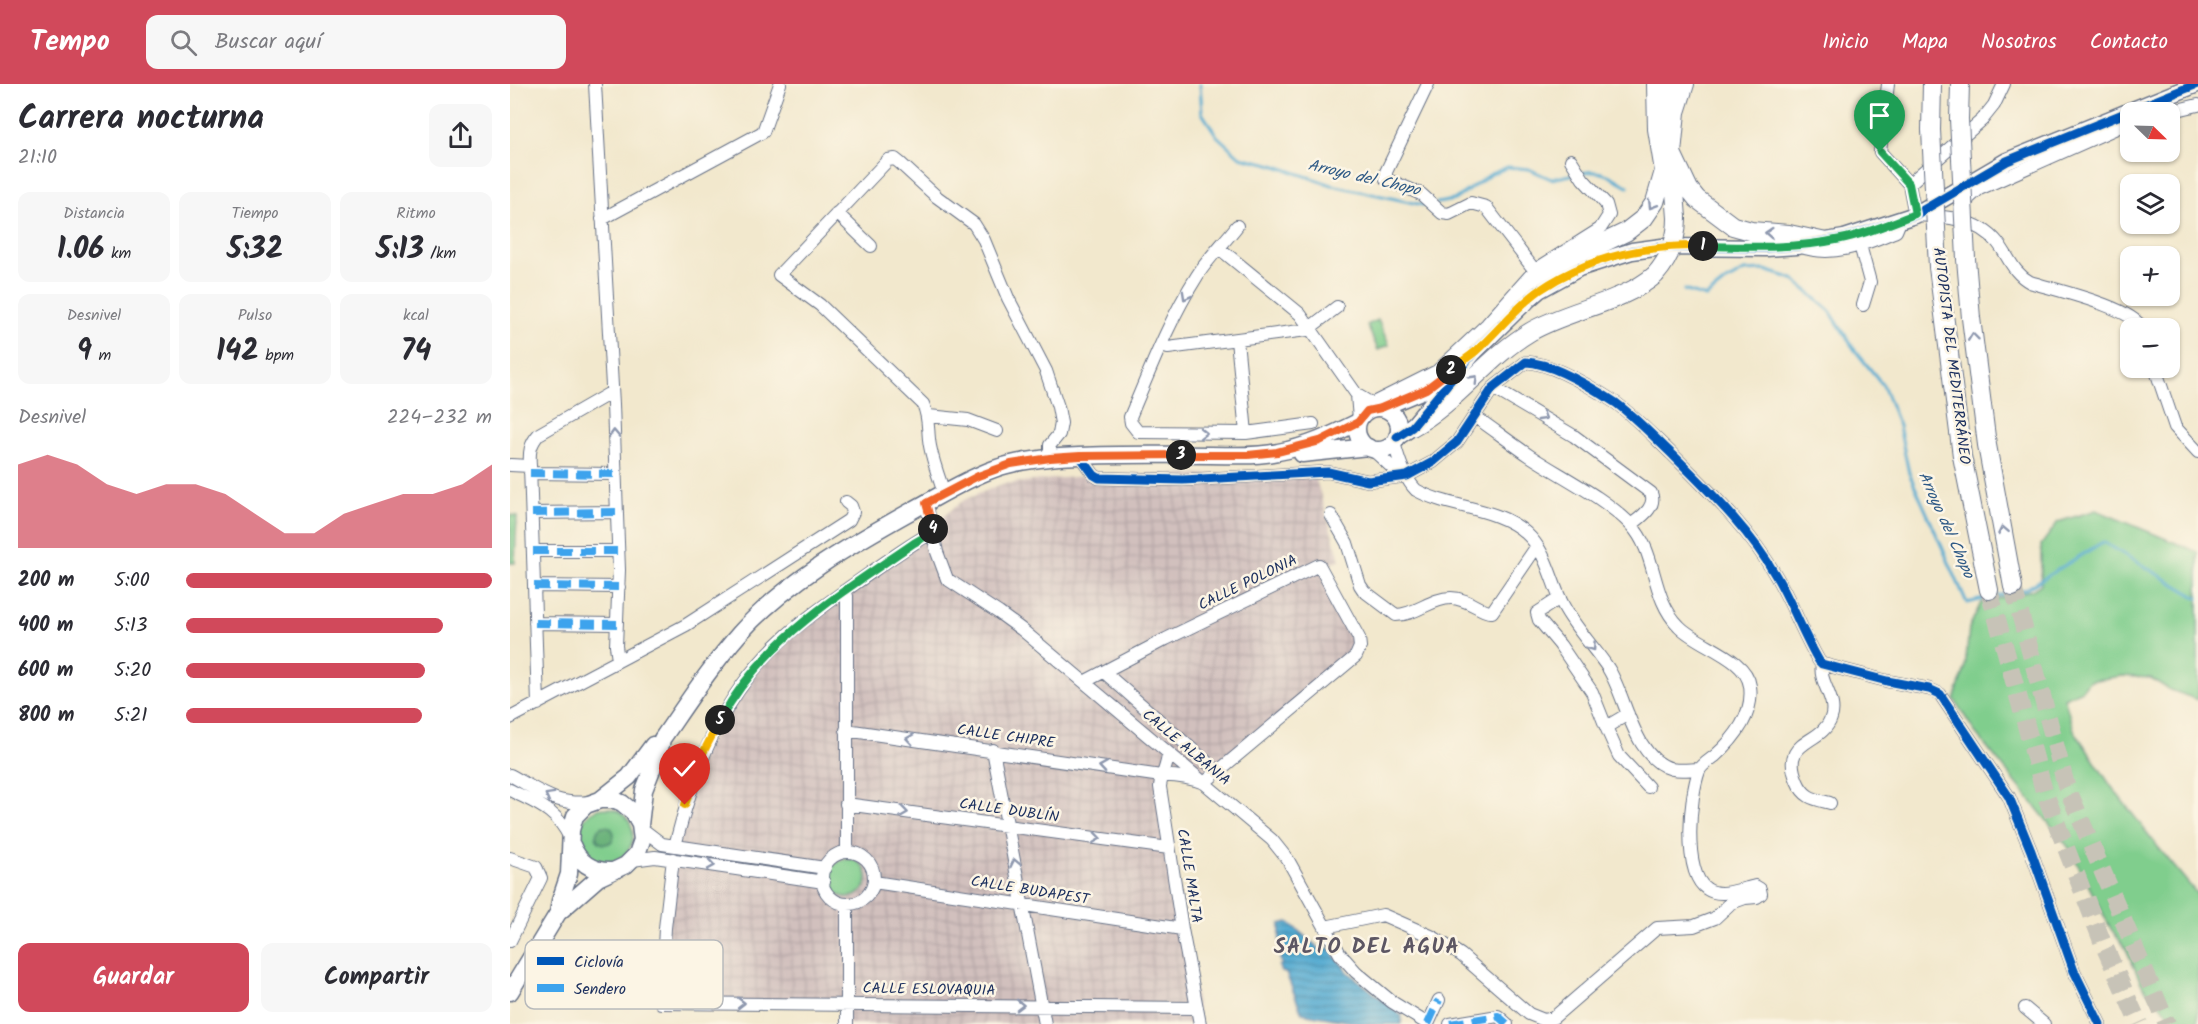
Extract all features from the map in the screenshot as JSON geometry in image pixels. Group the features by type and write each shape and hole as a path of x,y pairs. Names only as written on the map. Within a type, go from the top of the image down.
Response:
{"highway":[{"path":"1924,84 1932,124"},
{"name":"AUTOPISTA DEL MEDITERRÁNEO","path":"1932,84 1938,267 1962,456 1989,591"},
{"name":"AUTOPISTA DEL MEDITERRÁNEO","path":"1960,84 1959,119 1971,318 1986,445 2013,587"},
{"path":"1401,435 1426,420 1467,386 1495,358 1531,332 1555,320 1637,288 1655,275 1671,251 1675,240 1677,218 1672,153 1667,130 1669,86"},
{"path":"1524,303 1538,275 1570,257 1626,232 1644,218 1655,202 1664,171 1657,129 1669,86"},
{"path":"1672,153 1689,189 1697,199 1733,226 1751,231 1789,234 1826,242"}],"main road":[{"path":"1277,452 1299,454 1382,449 1401,435 1474,352 1524,303 1539,290 1579,268 1632,251 1662,247 1766,248 1797,246 1844,238 1908,217 2007,161 2197,84"},
{"path":"558,914 569,874 575,816 586,805 596,801 629,777 653,745 662,739 710,670 741,633 767,607 803,578 837,555 944,493 994,469 1050,458 1080,456 1248,455 1277,452 1320,441 1359,420 1367,411 1426,389 1474,352"},
{"path":"1377,407 1390,412 1396,420 1401,435"},
{"path":"1359,420 1359,437 1369,448"},
{"path":"542,940 558,914 598,878 632,860 640,847 644,790 662,739"},
{"path":"596,801 615,800 628,807 641,827"},
{"path":"571,842 584,864 598,870 613,871"},
{"path":"510,992 525,968"}],"street":[{"path":"595,84 617,512 619,587 616,646 618,660"},
{"path":"602,219 763,132 780,84"},
{"path":"1428,84 1386,172 1386,180 1421,194 1442,213 1449,214 1471,203 1486,207 1538,275"},
{"path":"1797,246 1814,252 1844,250 1896,231 1908,217 1909,184 1880,152 1888,84"},
{"path":"1909,184 1982,120 1994,105 2004,84"},
{"path":"2180,109 2198,105"},
{"path":"1958,219 1969,198 1979,189 2120,126"},
{"path":"944,493 930,448 929,416 923,404 820,305 779,275 888,160 895,159 937,197 974,224 984,240 1008,298 1046,372 1058,407 1061,423 1059,434 1050,445 1050,458"},
{"path":"1219,248 1300,314 1357,395 1377,407 1437,371 1538,275 1600,229 1610,215 1606,204 1578,170"},
{"path":"837,213 871,246"},
{"path":"1908,217 1949,216 1970,223 1997,242 2014,270 2021,277 2111,308 2132,318"},
{"path":"1237,226 1198,275 1161,346 1130,417 1134,428 1138,432 1246,433 1313,424"},
{"path":"1860,245 1870,282 1863,305"},
{"path":"1161,346 1168,348 1307,330 1337,307"},
{"path":"1237,340 1246,433"},
{"path":"1080,456 1094,475 1099,478 1183,480 1328,472 1368,482 1407,476 1445,454 1457,442 1493,388 1526,362 1559,372 1617,404 1710,491 1750,537 1776,576 1819,662 1929,689 1940,694 2009,797 2074,971 2100,1024"},
{"path":"2158,378 2175,427 2198,452"},
{"path":"1493,388 1574,436 1651,494 1652,506 1631,525"},
{"path":"538,704 530,470 532,443 539,434 612,392"},
{"path":"1357,395 1359,420"},
{"path":"929,416 969,420 997,431"},
{"path":"1401,435 1398,458 1411,485 1423,494 1509,522 1525,533 1537,546 1546,561 1560,598 1619,688 1640,741 1656,760 1675,769 1699,769 1716,756 1745,720 1752,697 1750,682 1737,664 1688,634 1671,617 1662,603 1643,542 1631,525 1598,499 1527,454 1474,416"},
{"path":"1369,448 1397,472 1407,476"},
{"path":"510,465 530,470 615,474"},
{"path":"510,718 686,625 849,520 853,512 851,506 846,502"},
{"name":"CALLE ALBANIA","path":"926,503 944,573 951,583 999,613 1272,840 1288,860 1340,954 1356,972 1392,1002 1428,1024"},
{"path":"532,513 617,512"},
{"path":"1331,515 1347,543 1360,585 1364,591 1396,615 1404,615 1440,599 1452,598 1474,603 1486,612 1491,612 1537,546"},
{"path":"675,846 685,805 702,755 735,694 767,654 787,635 844,591 933,532"},
{"path":"533,551 618,551"},
{"name":"CALLE POLONIA","path":"1084,682 1166,639 1319,565 1359,638 1360,647 1356,656 1204,783"},
{"path":"534,586 619,587"},
{"path":"844,591 847,596 847,852"},
{"path":"1560,598 1537,613 1539,621 1560,645 1592,692 1619,756 1648,787"},
{"path":"535,623 617,624"},
{"path":"1822,664 1820,672 1832,701 1831,719 1827,726 1799,748 1793,764 1796,778 1806,796 1830,803"},
{"path":"1104,672 1218,772"},
{"path":"1606,727 1628,714"},
{"name":"CALLE CHIPRE","path":"846,730 1161,776"},
{"path":"993,750 1045,1024"},
{"path":"1168,753 1168,762 1161,776 1190,778 1204,783"},
{"path":"1325,927 1383,915 1408,925 1433,937 1461,955 1529,1014 1544,1020 1552,1018 1657,928 1695,926 1714,918 1731,903 1761,894 1760,889 1755,886 1724,893 1709,890 1704,887 1694,867 1690,821 1699,769"},
{"path":"510,775 559,801 575,804 596,801"},
{"name":"CALLE MALTA","path":"1161,776 1160,786 1169,848 1200,1024"},
{"path":"510,790 553,812 563,823 571,842"},
{"name":"CALLE DUBLÍN","path":"846,804 1169,848"},
{"path":"641,827 656,841 675,846 825,868"},
{"path":"847,852 858,854 868,863 874,873 874,882 862,899 847,904 834,900 827,892 824,882 825,868 831,859 847,852"},
{"path":"632,860 655,857 824,882"},
{"path":"510,858 536,867 539,870 540,882 510,941"},
{"name":"CALLE ESLOVAQUIA","path":"664,940 672,859"},
{"name":"CALLE BUDAPEST","path":"874,882 1182,928"},
{"path":"847,904 847,1024"},
{"path":"1428,1024 1439,1000"},
{"name":"CALLE ESLOVAQUIA","path":"723,1003 1196,1008"},
{"path":"2025,1008 2044,1024"},
{"path":"1450,1024 1498,1016 1507,1024"}],"shaded area":[{"path":"1314,473 1340,560 1319,565 1359,638 1356,656 1204,783 1169,753 1161,776 1200,1024 847,1024 846,1004 723,1003 723,940 666,940 673,859 702,755 767,654 933,532 945,515 964,500 1002,484 1094,475"}],"green space":[{"path":"1378,320 1389,345 1378,350 1367,325"},
{"path":"2096,510 2198,552 2198,700 2168,689 2151,678 2122,676 2089,681 2082,690 2064,698 2074,730 2111,786 2198,895 2198,1024 2179,1024 2143,987 2126,949 2111,929 2069,848 1974,731 1954,699 1965,669 1969,628 1981,603 2032,590 2041,584 2041,545 2058,522"},
{"path":"510,515 517,516 515,563 510,563"},
{"path":"601,808 611,808 621,812 629,820 633,835 629,850 621,858 611,862 601,862 591,858 583,850 579,840 579,830 583,820 591,812"},
{"path":"601,826 609,826 614,831 612,842 601,844 596,839 596,831"},
{"path":"848,859 862,864 867,878 862,892 848,897 834,892 829,878 834,864"}],"water":[{"path":"1288,922 1322,951 1328,947 1348,972 1402,1016 1401,1024 1362,1024 1302,1013 1286,973 1281,972 1279,966 1282,964 1279,956 1280,924"}],"waterway":[{"name":"Arroyo del Chopo","path":"1200,84 1202,113 1217,136 1240,157 1270,164 1332,185 1427,204"},
{"name":"Arroyo del Chopo","path":"1437,203 1454,200 1491,174 1508,167 1529,169 1551,179 1576,174"},
{"name":"Arroyo del Chopo","path":"1583,173 1601,173 1613,177 1628,187"},
{"name":"Arroyo del Chopo","path":"1684,290 1706,297 1744,271 1765,270 1793,279 1830,311 1854,349 1883,385 1899,426 1909,473 1967,603 2009,593"},
{"name":"Arroyo del Chopo","path":"2019,591 2103,542 2198,598"}],"tunnel":[{"path":"2013,587 2066,785 2167,1024"},
{"path":"1989,590 2044,791 2102,941 2139,1024"}],"marked path":[{"path":"530,473 615,474"},
{"path":"532,513 617,512"},
{"path":"533,551 618,551"},
{"path":"534,586 619,587"},
{"path":"535,623 617,624"},
{"path":"1428,1024 1439,1000"},
{"path":"1450,1024 1498,1016 1507,1024"}],"cycle path":[{"path":"1397,437 1412,427 1474,352 1524,303 1539,290 1579,268 1632,251 1662,247 1766,248 1797,246 1844,238 1915,215 2007,161 2197,84"},
{"path":"1080,456 1094,475 1099,478 1183,480 1328,472 1368,481 1407,476 1433,462 1457,442 1493,388 1526,362 1537,363 1560,371 1585,384 1616,403 1638,422 1701,483 1742,527 1776,576 1813,651 1822,664 1929,689 1940,694 2009,797 2074,971 2100,1024"}],"district":[{"name":"SALTO DEL AGUA","path":"1367,947"}],"route":[{"path":"685,805 702,755 735,694 767,654 806,619 933,532 926,503 978,476 1011,464 1080,456 1248,455 1277,452 1320,441 1358,422 1362,414 1373,408 1381,408 1426,389 1474,352 1539,290 1597,261 1632,251 1662,247 1766,248 1826,242 1869,231 1915,214 1909,184 1880,152"}]}
